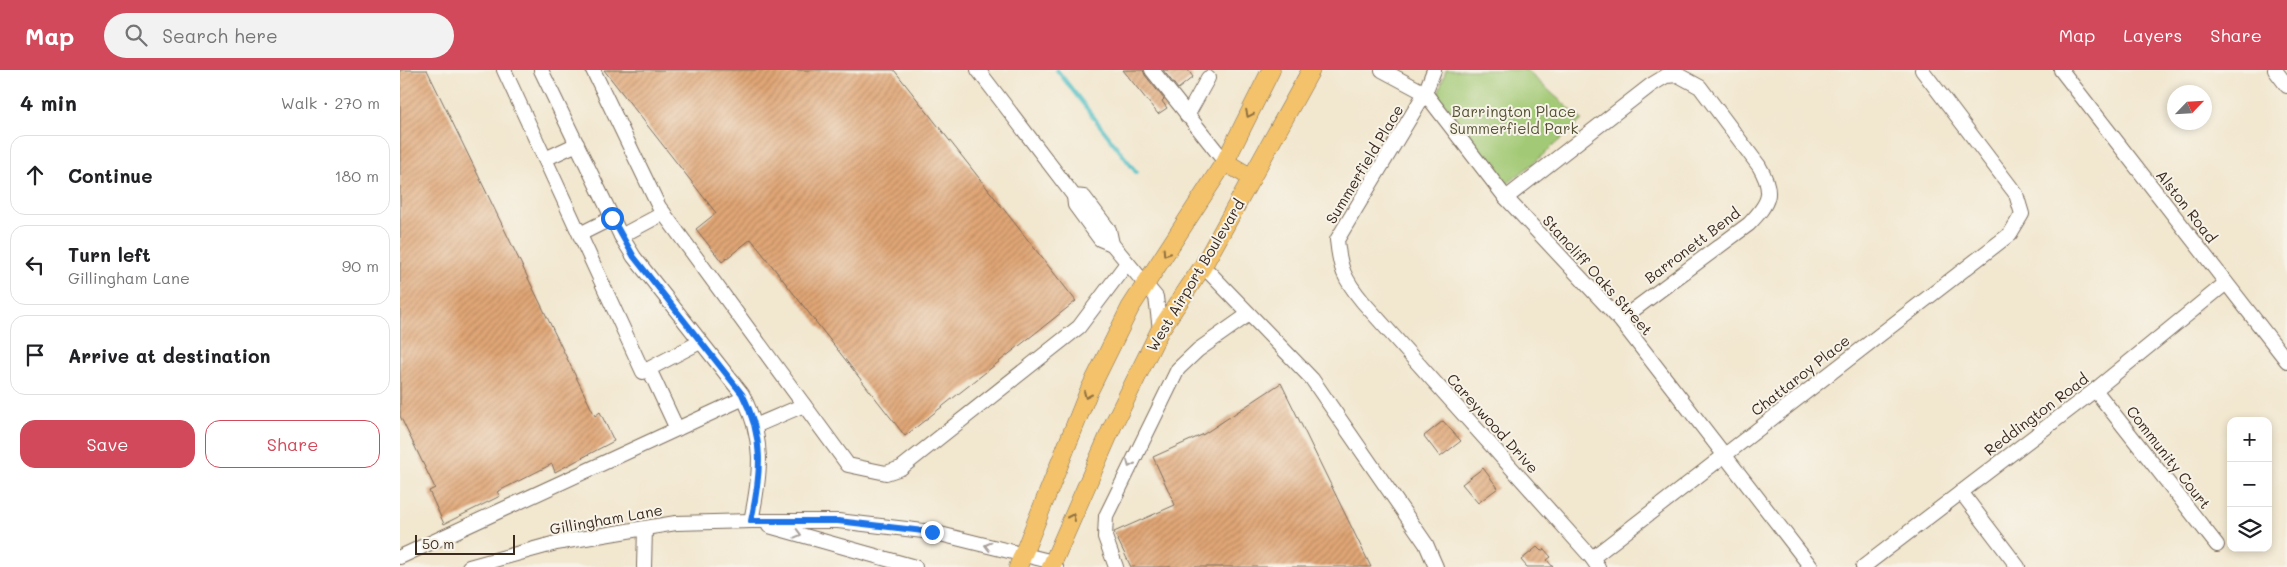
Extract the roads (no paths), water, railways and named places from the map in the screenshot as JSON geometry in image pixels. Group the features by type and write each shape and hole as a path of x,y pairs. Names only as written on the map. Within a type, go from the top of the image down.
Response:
{"main road":[{"path":"1020,560 1088,393 1130,308 1225,162 1271,70"},
{"name":"West Airport Boulevard","path":"1053,565 1114,423 1160,330 1203,266 1310,70"},
{"path":"1225,162 1252,178"}],"street":[{"path":"504,70 643,372 700,342"},
{"path":"541,70 621,236 634,257 744,398 753,416 758,442 758,484 751,521"},
{"path":"593,70 664,213 848,465 886,473 901,468 1079,327 1127,263"},
{"path":"978,70 1074,196 1084,198 1110,230 1112,244 1156,297 1160,330"},
{"path":"1152,70 1225,162"},
{"name":"Stancliff Oaks Street","path":"1382,70 1425,94 1506,198 1620,320 1811,567"},
{"name":"Summerfield Place","path":"1362,302 1346,281 1339,259 1337,240 1425,94 1434,70"},
{"name":"Chattaroy Place","path":"1595,562 1724,455 2010,234 2022,214 2016,194 1922,70"},
{"name":"Alston Road","path":"2061,70 2287,361"},
{"path":"2275,70 2287,86"},
{"path":"1187,116 1207,73"},
{"name":"Barronett Bend","path":"1506,198 1651,85 1666,76 1678,75 1700,87 1768,180 1769,196 1763,209 1748,224 1620,320"},
{"path":"545,159 576,144"},
{"path":"621,236 664,213"},
{"path":"580,234 612,218"},
{"path":"1203,266 1312,380 1426,544 1436,567"},
{"name":"Reddington Road","path":"1864,567 2095,390 2226,283"},
{"name":"Careywood Drive","path":"1362,302 1595,562"},
{"path":"1116,567 1104,537 1106,516 1178,369 1198,350 1249,314"},
{"path":"649,369 677,429"},
{"name":"Community Court","path":"2095,390 2217,545"},
{"path":"405,567 400,557 744,398"},
{"path":"755,426 804,405"},
{"path":"1961,492 2018,567"},
{"name":"Gillingham Lane","path":"751,521 915,567"},
{"name":"Gillingham Lane","path":"469,567 556,543 645,528 676,523 751,521 838,521 932,532 1020,560 1053,565"},
{"path":"644,567 645,528"}],"waterway":[{"path":"1057,70 1136,172"}],"park label":[{"name":"Barrington Place Summerfield Park","path":"1514,120"}]}
